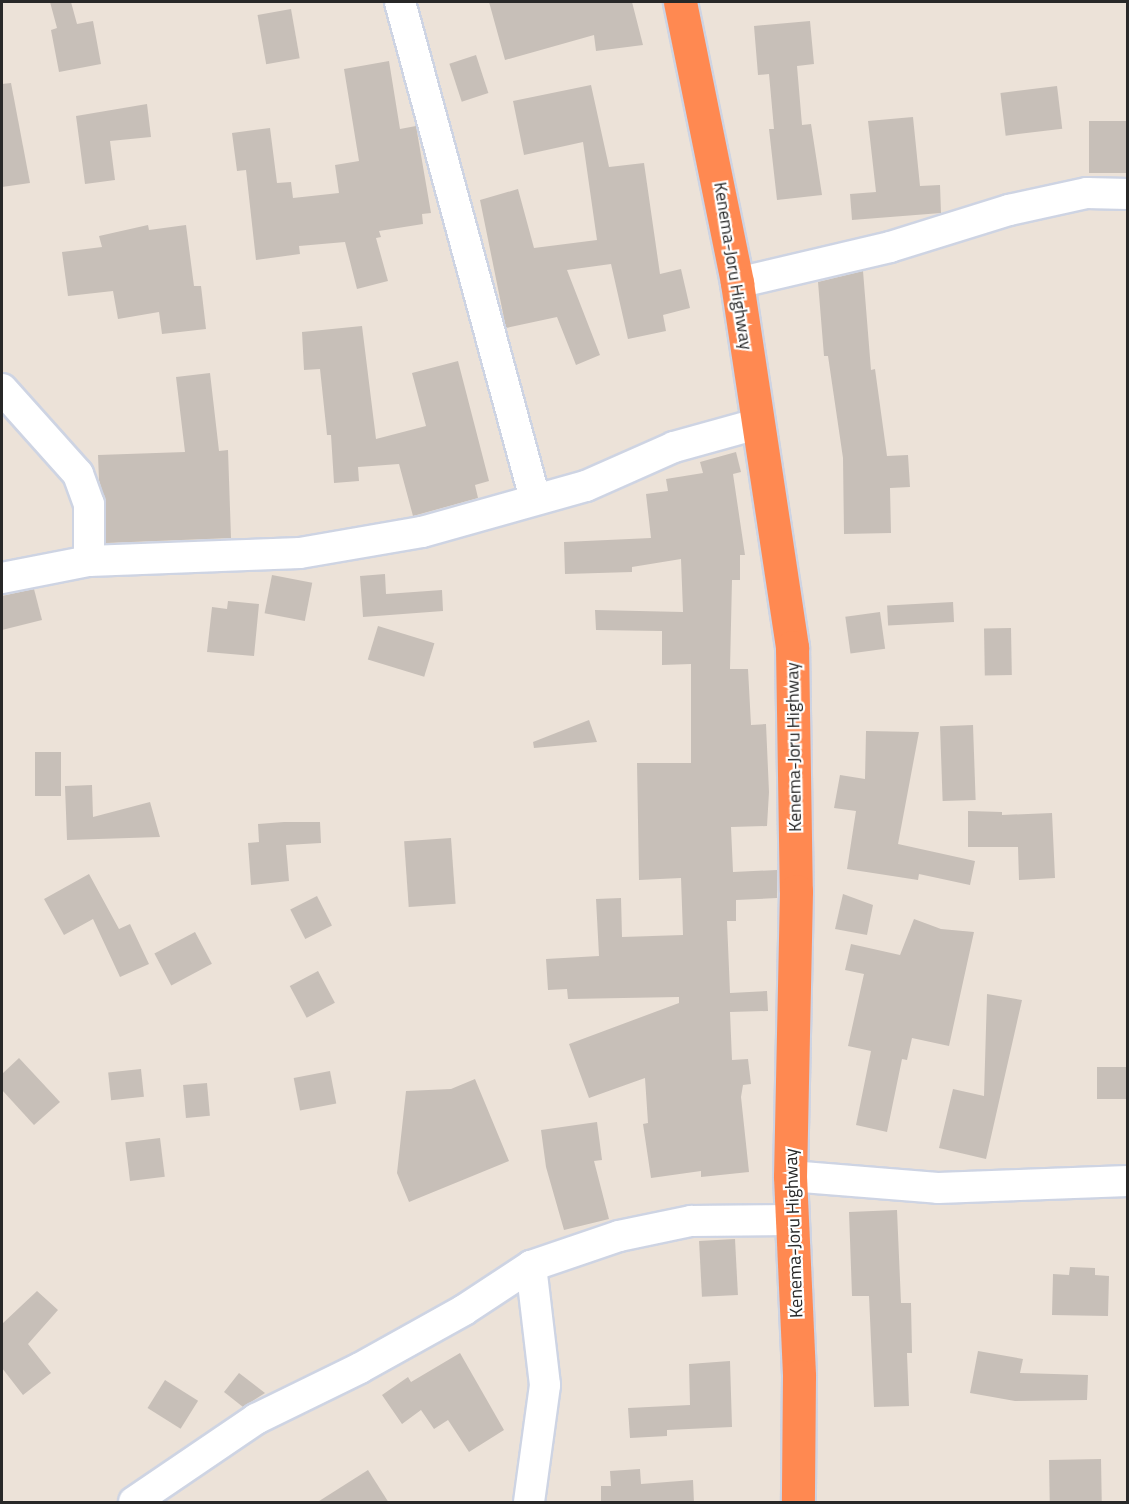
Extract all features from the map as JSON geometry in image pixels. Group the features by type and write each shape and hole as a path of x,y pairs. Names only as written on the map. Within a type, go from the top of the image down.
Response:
{"highway":[{"name":"Kenema-Joru Highway","path":"680,2 738,283 757,424 792,647 796,891 790,1176 799,1376 798,1503"}],"street":[{"path":"400,2 535,499"},
{"path":"738,283 890,247 1048,201 1087,193 1128,194"},
{"path":"2,389 78,474 89,504 89,561"},
{"path":"2,578 89,561 300,553 422,532 586,486 674,447 757,424"},
{"path":"790,1176 938,1188 1128,1181"},
{"path":"135,1503 256,1419 433,1328 531,1266 619,1236 691,1221 791,1220"},
{"path":"529,1503 545,1385 531,1266"}],"building":[{"path":"50,2 71,2 77,24 93,21 101,64 59,72 51,30 57,28"},
{"path":"489,2 632,2 643,45 596,51 594,35 505,60"},
{"path":"291,9 300,58 266,64 258,15"},
{"path":"810,21 814,64 797,66 802,125 811,124 822,195 777,200 769,129 774,129 769,74 758,75 754,26"},
{"path":"476,55 488,93 462,102 449,64"},
{"path":"389,61 400,129 416,126 431,213 422,214 423,224 379,231 381,237 376,238 388,281 357,289 345,242 299,246 300,254 256,260 246,170 237,171 232,133 270,128 277,183 291,182 293,198 339,193 335,165 359,161 344,69"},
{"path":"11,83 30,183 2,187 2,84"},
{"path":"591,85 609,167 644,163 660,274 681,269 690,308 663,315 666,331 628,339 611,264 567,270 600,355 576,365 557,317 506,328 480,200 518,189 534,248 597,240 583,142 524,155 513,101"},
{"path":"1057,86 1062,129 1006,136 1000,93"},
{"path":"147,104 151,137 110,141 115,180 85,184 76,116"},
{"path":"913,117 920,186 940,185 941,213 852,220 850,194 876,192 868,121"},
{"path":"1089,121 1128,121 1128,173 1089,173"},
{"path":"148,225 149,230 186,225 194,286 201,286 206,329 162,334 159,312 118,319 113,291 68,296 62,252 102,247 99,236"},
{"path":"863,271 871,370 875,369 887,456 908,455 910,487 890,488 891,533 844,534 843,458 828,356 824,356 818,282"},
{"path":"362,326 376,439 426,426 412,373 458,361 489,481 475,485 478,498 413,516 399,464 358,467 359,481 334,483 331,435 327,435 320,369 304,370 302,332"},
{"path":"210,373 219,451 228,450 231,538 106,543 106,504 99,480 98,455 185,452 176,377"},
{"path":"736,452 741,472 733,474 745,555 740,555 740,580 732,580 730,669 748,669 751,725 766,724 769,792 767,826 731,827 733,872 777,870 777,898 736,900 736,921 727,921 730,993 767,991 768,1011 730,1012 732,1060 748,1059 751,1084 743,1085 741,1097 749,1172 701,1177 701,1171 651,1178 643,1124 648,1123 645,1078 589,1098 569,1044 679,1003 679,997 568,999 567,989 548,990 546,959 599,956 596,899 621,898 622,937 683,935 681,878 639,880 637,763 691,763 691,664 662,665 662,631 596,630 595,610 683,612 681,559 632,567 632,572 565,574 564,542 651,538 646,494 668,491 666,479 703,473 700,462"},
{"path":"385,574 386,594 442,590 443,611 363,617 360,576"},
{"path":"272,575 312,583 305,621 265,613"},
{"path":"34,589 42,620 2,630 2,596"},
{"path":"228,601 259,604 254,656 207,652 212,607 227,609"},
{"path":"953,602 954,622 888,625 887,605"},
{"path":"880,612 885,649 850,654 845,617"},
{"path":"378,626 434,643 424,677 368,659"},
{"path":"984,628 1011,628 1012,675 985,675"},
{"path":"589,720 597,742 534,748 533,742"},
{"path":"973,725 976,800 943,801 940,726"},
{"path":"866,731 919,732 898,844 975,861 970,885 919,874 918,880 847,869 856,811 834,808 840,775 865,779"},
{"path":"35,752 61,752 61,796 35,796"},
{"path":"92,785 93,817 150,802 160,837 67,840 65,786"},
{"path":"968,811 1002,812 1002,815 1052,813 1055,878 1019,880 1018,847 968,847"},
{"path":"320,822 321,843 286,845 289,881 251,885 248,843 259,842 258,824"},
{"path":"451,838 456,904 409,907 404,841"},
{"path":"89,874 119,929 130,924 149,964 120,977 93,919 64,935 44,899"},
{"path":"843,894 873,905 867,935 835,929"},
{"path":"317,896 332,925 305,939 290,910"},
{"path":"914,919 941,929 974,932 949,1046 912,1038 907,1060 902,1059 887,1132 856,1125 871,1051 848,1046 864,974 845,970 851,944 900,955"},
{"path":"195,932 212,964 171,985 154,954"},
{"path":"318,971 335,1003 307,1018 290,986"},
{"path":"987,994 1022,1000 986,1159 939,1148 953,1089 984,1096"},
{"path":"19,1058 60,1102 34,1125 2,1090 2,1074"},
{"path":"1097,1067 1128,1067 1128,1099 1097,1099"},
{"path":"141,1069 144,1097 111,1100 108,1072"},
{"path":"330,1071 336,1103 300,1110 294,1078"},
{"path":"475,1079 509,1161 409,1202 397,1173 406,1091 451,1089"},
{"path":"207,1083 210,1116 186,1118 183,1085"},
{"path":"597,1122 602,1160 594,1161 609,1219 564,1230 546,1167 541,1130"},
{"path":"160,1138 165,1177 130,1181 125,1142"},
{"path":"897,1210 901,1303 911,1303 912,1353 907,1353 909,1406 874,1407 869,1296 852,1296 849,1212"},
{"path":"735,1239 738,1295 702,1297 699,1241"},
{"path":"1070,1267 1095,1268 1095,1275 1109,1276 1108,1316 1052,1315 1053,1274 1069,1275"},
{"path":"37,1291 58,1310 28,1344 51,1373 23,1395 2,1368 2,1324"},
{"path":"978,1351 1023,1359 1020,1373 1088,1375 1087,1400 1015,1401 970,1393"},
{"path":"460,1353 504,1430 469,1452 448,1420 434,1429 421,1410 402,1424 382,1395 408,1377 411,1382"},
{"path":"730,1361 732,1427 667,1430 667,1436 630,1438 628,1408 690,1405 689,1364"},
{"path":"239,1373 265,1393 243,1407 224,1392"},
{"path":"165,1380 198,1401 181,1429 148,1408"},
{"path":"1101,1459 1102,1502 1050,1502 1049,1460"},
{"path":"640,1469 641,1484 693,1480 694,1503 601,1503 601,1486 611,1486 610,1471"},
{"path":"368,1470 389,1503 316,1503"}]}
